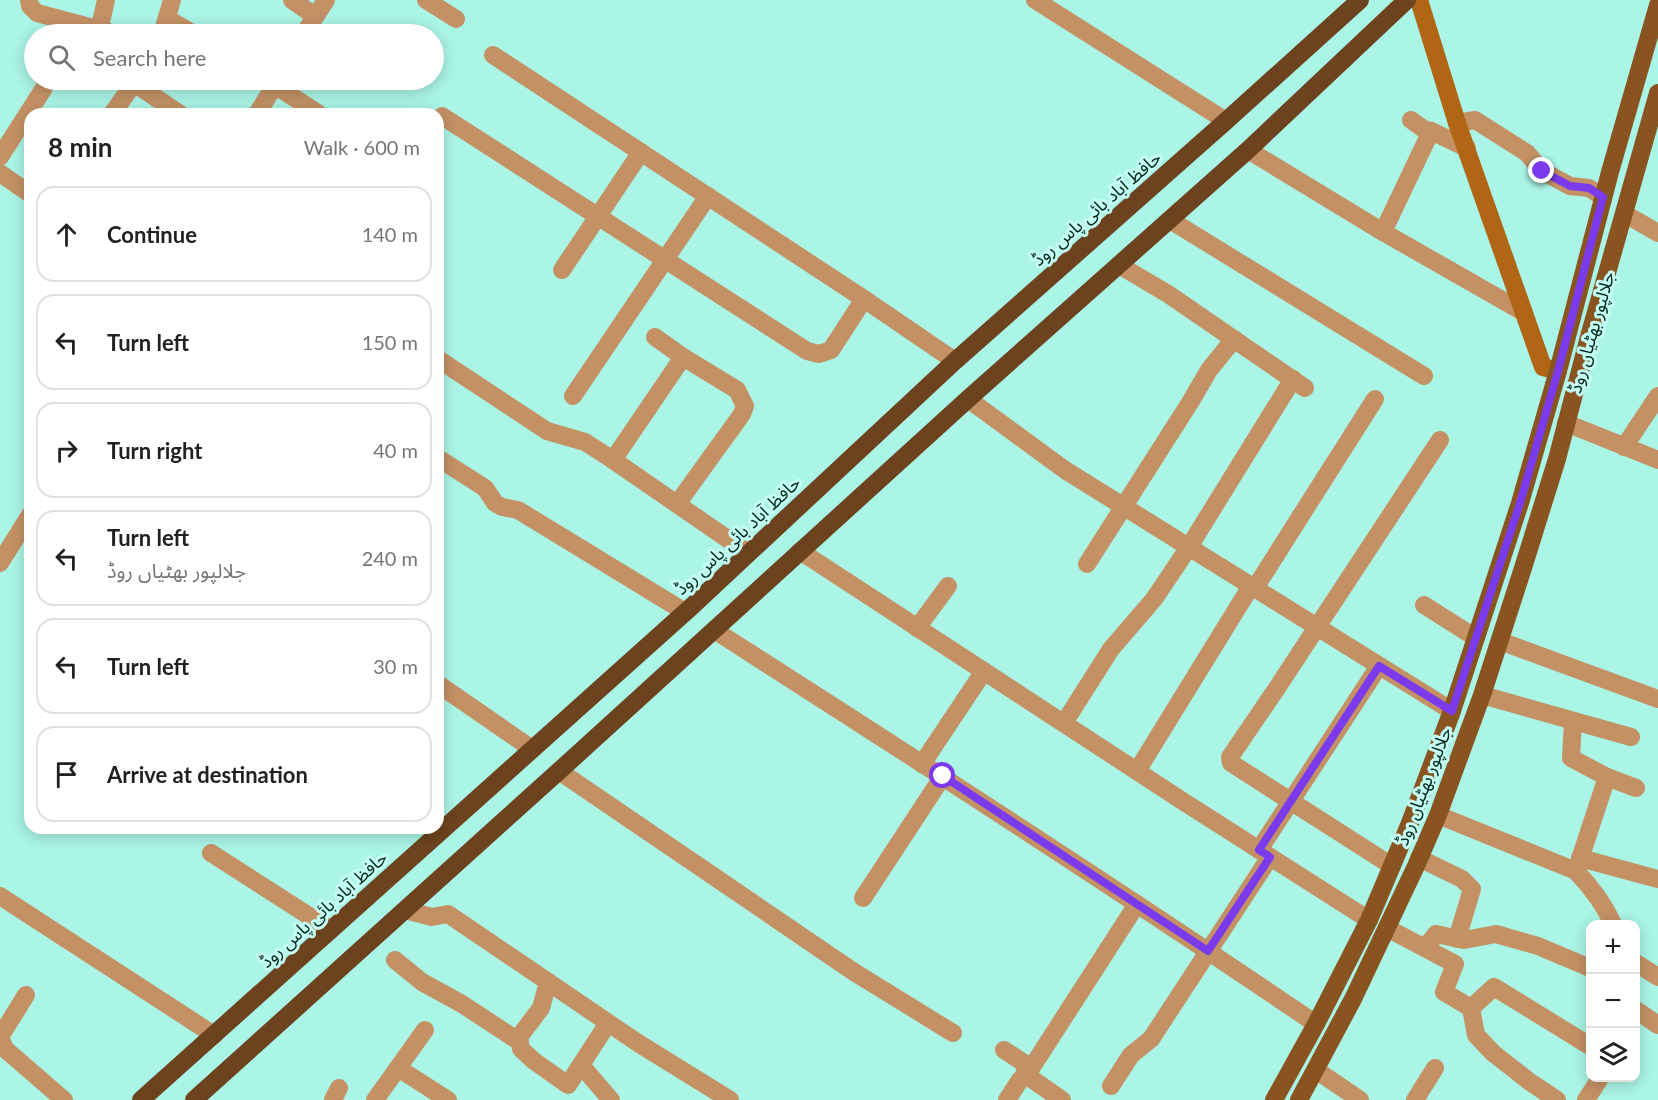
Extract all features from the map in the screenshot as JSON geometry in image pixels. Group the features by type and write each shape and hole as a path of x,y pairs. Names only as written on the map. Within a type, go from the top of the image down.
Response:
{"highway":[{"name":"حافظ آباد بائی پاس روڈ","path":"444,828 685,612 955,361 1360,0"},
{"path":"194,1100 968,399 1248,150 1407,0"},
{"name":"حافظ آباد بائی پاس روڈ","path":"141,1100 438,834"}],"main road":[{"name":"جلالپور بھٹیاں روڈ","path":"1274,1100 1369,920 1410,824 1452,711 1520,503 1658,5"},
{"name":"جلالپور بھٹیاں روڈ","path":"1299,1100 1353,999 1419,858 1438,815 1482,695 1540,514 1658,96"}],"street":[{"path":"29,0 30,6 37,13 76,24"},
{"path":"106,0 107,24"},
{"path":"166,24 172,0"},
{"path":"292,0 315,16"},
{"path":"310,24 326,0"},
{"path":"426,0 456,19"},
{"path":"1035,0 1226,121"},
{"path":"1419,0 1457,123 1543,367 1558,371"},
{"path":"493,55 955,361"},
{"path":"31,108 43,90"},
{"path":"116,108 129,90"},
{"path":"144,90 171,108"},
{"path":"260,108 269,90"},
{"path":"286,90 311,108"},
{"path":"444,117 807,351 819,354 831,350 864,299"},
{"path":"0,157 24,119"},
{"path":"1411,120 1425,130 1467,148"},
{"path":"1457,123 1476,120 1527,153 1542,171 1570,186 1589,188 1603,197"},
{"path":"1383,232 1431,131"},
{"path":"1248,150 1383,232 1523,312"},
{"path":"562,270 641,152"},
{"path":"0,173 24,190"},
{"path":"573,396 708,196"},
{"path":"1625,214 1658,233"},
{"path":"1170,220 1424,376"},
{"path":"1064,723 1112,649 1154,599 1299,384 1168,294 1119,264"},
{"path":"655,337 737,390 745,406 742,414 677,504"},
{"path":"1087,564 1209,370 1234,339"},
{"path":"614,460 683,357"},
{"path":"444,363 547,431 585,442 614,460 748,554"},
{"path":"1624,447 1658,396"},
{"path":"968,399 1065,470 1452,711"},
{"path":"1137,771 1375,399"},
{"path":"1566,423 1658,460"},
{"path":"1392,866 1231,763 1230,757 1440,440"},
{"path":"444,462 485,488 495,503 518,510 685,612"},
{"path":"0,563 24,525"},
{"path":"800,551 1369,920"},
{"path":"917,628 948,586"},
{"path":"1424,605 1476,638"},
{"path":"714,630 943,776 1316,1024"},
{"path":"1500,641 1658,699"},
{"path":"1111,1086 1131,1055 1150,1039 1208,951 1291,801 1379,666"},
{"path":"922,764 984,671"},
{"path":"444,688 532,749"},
{"path":"1482,695 1631,737"},
{"path":"1573,721 1571,758 1607,777 1636,788"},
{"path":"559,771 854,972 953,1033"},
{"path":"863,898 943,776"},
{"path":"1607,777 1578,864 1610,920"},
{"path":"1438,815 1578,864 1658,879"},
{"path":"211,853 331,930"},
{"path":"1419,858 1462,879 1472,890 1457,939"},
{"path":"0,896 214,1035"},
{"path":"1007,1100 1032,1067 1137,904"},
{"path":"405,910 432,917 447,914 638,1043 730,1100"},
{"path":"1387,928 1455,964 1444,992 1471,1008 1476,1035 1493,1053 1530,1083 1557,1100"},
{"path":"1425,948 1436,934 1464,940 1496,934 1538,946 1586,966"},
{"path":"395,960 422,982 462,1004 520,1042"},
{"path":"1640,966 1658,977"},
{"path":"548,982 541,1008 519,1037 521,1049 568,1085 608,1023"},
{"path":"1471,1008 1494,987 1586,1044"},
{"path":"26,995 0,1037 5,1049 64,1100"},
{"path":"1640,1016 1658,1025"},
{"path":"375,1100 425,1030"},
{"path":"1004,1050 1024,1063 1026,1075 1062,1100"},
{"path":"581,1065 610,1100"},
{"path":"398,1068 448,1100"},
{"path":"1418,1099 1435,1068"},
{"path":"1316,1070 1360,1100"},
{"path":"1586,1100 1596,1082"}],"route":[{"path":"943,776 1208,951 1270,857 1259,850 1379,666 1452,711 1520,503 1558,371 1603,197 1589,188 1570,186 1542,171"}]}
